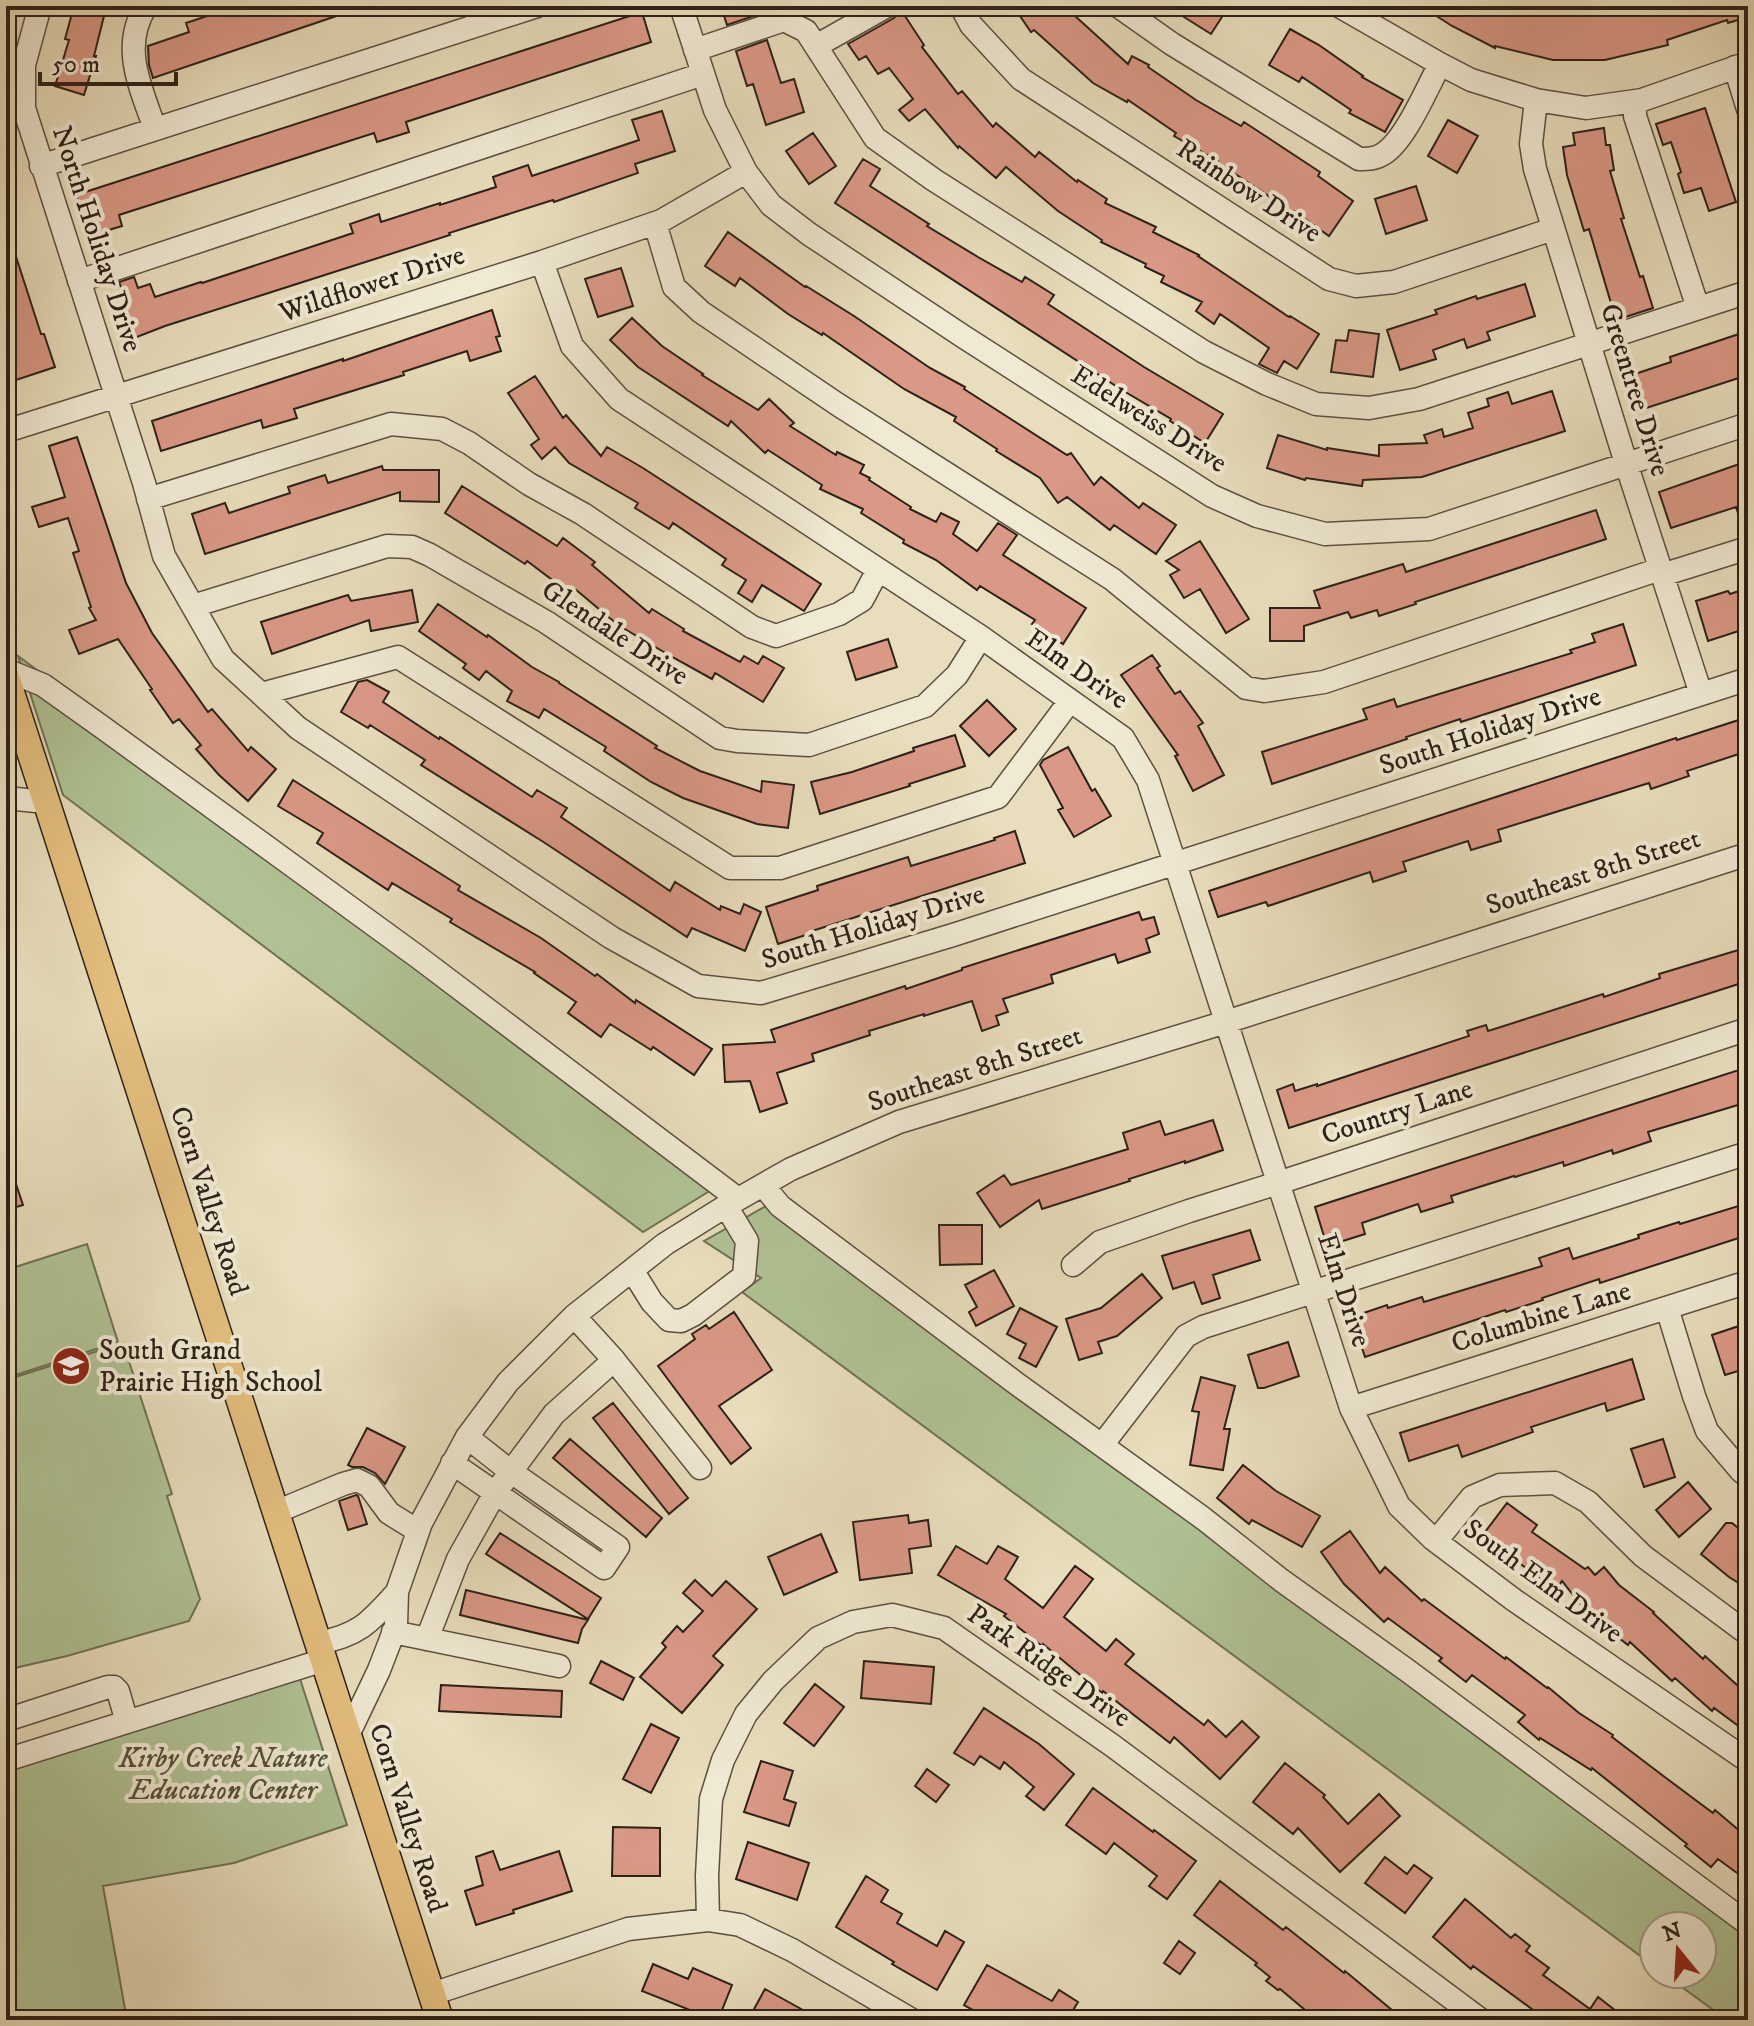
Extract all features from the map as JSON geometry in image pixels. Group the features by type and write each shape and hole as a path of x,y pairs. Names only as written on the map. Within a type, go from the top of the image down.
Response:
{"main road":[{"name":"Corn Valley Road","path":"6,677 440,2020"}],"street":[{"name":"North Holiday Drive","path":"40,6 24,65 24,108 116,396"},
{"path":"146,6 139,16 133,59 155,129"},
{"path":"41,166 537,6"},
{"name":"Edelweiss Drive","path":"681,6 715,110 746,172 771,205 809,234 964,337 1212,496 1257,516 1325,534 1429,529 1748,424"},
{"path":"816,46 887,6"},
{"name":"Rainbow Drive","path":"961,6 971,25 1021,79 1329,279 1356,286 1394,282 1553,229"},
{"path":"1118,6 1172,44 1359,159 1372,159 1385,153 1399,139 1440,64"},
{"path":"1339,6 1471,80 1536,100 1586,108 1635,101 1742,65 1748,109"},
{"path":"695,50 784,20 806,31 875,138 922,172 1204,352 1267,384 1316,404 1369,408 1419,399 1748,292"},
{"path":"79,281 703,74"},
{"name":"Greentree Drive","path":"1536,100 1531,144 1535,169 1701,694"},
{"path":"1635,101 1635,116 1698,308"},
{"name":"Wildflower Drive","path":"6,431 542,262 655,223 746,172"},
{"path":"655,223 674,287 701,312 837,404 1112,579 1246,688 1264,691 1324,682 1661,572 1748,548"},
{"name":"Elm Drive","path":"542,262 572,346 619,399 981,637 1123,738 1148,780 1351,1408"},
{"name":"South Holiday Drive","path":"116,396 164,556 223,659 311,737 612,938 698,986 761,993 953,935 1748,679"},
{"path":"148,499 391,424 442,429 469,443 529,484 583,514 752,627 776,636 839,614 862,600 878,570"},
{"name":"Glendale Drive","path":"193,606 387,546 412,547 546,622 720,738 809,745 925,706 957,675 981,637"},
{"path":"261,694 398,657 730,868 780,868 998,797 1070,701"},
{"path":"6,670 43,685 418,957 732,1202 747,1241 744,1276 693,1315 681,1321 669,1320 652,1302 632,1270"},
{"path":"6,798 46,802"},
{"name":"Southeast 8th Street","path":"348,1735 396,1626 397,1592 418,1531 467,1437 508,1382 574,1316 665,1244 791,1169 899,1122 1226,1022 1748,854"},
{"name":"Country Lane","path":"1073,1265 1100,1242 1748,1029"},
{"path":"1102,1445 1186,1336 1203,1327 1748,1153"},
{"path":"763,1185 780,1206 1017,1384 1204,1519 1281,1580 1748,1924"},
{"name":"Columbine Lane","path":"1351,1408 1748,1282"},
{"path":"1667,1308 1707,1431 1748,1476"},
{"path":"574,1316 614,1360 700,1468"},
{"path":"427,1639 458,1559 495,1493 554,1414 614,1360"},
{"name":"South Elm Drive","path":"1351,1408 1399,1506 1436,1541 1514,1600 1748,1761"},
{"path":"452,1463 604,1568 618,1547 467,1437"},
{"path":"276,1512 357,1480 369,1486 389,1513 418,1531"},
{"path":"1436,1541 1472,1497 1500,1485 1555,1483 1588,1502 1643,1556 1748,1634"},
{"name":"Southeast 8th Street","path":"6,1760 127,1722 321,1652 339,1639 359,1631 397,1592"},
{"name":"Park Ridge Drive","path":"708,1920 711,1799 723,1760 746,1714 773,1681 818,1638 853,1622 892,1615 944,1628 1113,1746 1481,2020"},
{"path":"393,1632 559,1666"},
{"path":"6,1720 114,1687 127,1722"},
{"path":"432,1994 628,1929 708,1920 740,1925 792,1950 912,2020"}],"green space":[{"path":"18,656 729,1179 643,1232 63,795"},
{"path":"775,1201 1717,1910 1638,1910 1638,1954 742,1292 761,1278 704,1241"},
{"path":"87,1244 118,1342 6,1378 6,1270"},
{"path":"123,1343 172,1494 167,1496 200,1599 189,1621 6,1670 6,1380"},
{"name":"Kirby Creek Nature Education Center","path":"294,1660 347,1825 234,1863 103,1886 127,2020 6,2020 6,1749"},
{"path":"1718,1910 1748,1933 1748,2020 1727,2020 1686,1990 1718,1990"}],"building":[{"path":"74,6 106,8 84,95 55,86 69,40 65,39"},
{"path":"238,6 356,6 357,9 153,78 148,46 189,32 186,23"},
{"path":"721,6 786,6 727,25"},
{"path":"1013,6 1064,6 1128,64 1132,56 1196,100 1241,126 1244,122 1320,172 1318,176 1353,201 1329,236 1218,161 1174,136 1176,133 1128,100 1093,83 1034,30 1031,32"},
{"path":"1191,6 1229,6 1211,34 1184,17"},
{"path":"1421,6 1537,6 1571,14 1571,6 1748,6 1748,17 1728,23 1727,20 1667,40 1668,45 1605,60 1553,60 1495,48"},
{"path":"901,10 924,45 922,47 958,94 962,91 993,127 996,123 1035,157 1039,152 1077,182 1107,199 1105,203 1156,227 1153,232 1199,255 1319,334 1297,369 1284,361 1277,373 1259,364 1269,348 1220,314 1214,324 1196,311 1202,302 1161,282 1164,276 1145,267 1146,264 1101,242 1006,167 996,178 958,148 925,109 909,121 899,110 913,99 889,68 878,74 866,56 859,60 848,44 894,18"},
{"path":"642,12 651,42 406,122 409,132 377,142 374,133 119,215 122,226 89,236 76,195"},
{"path":"1290,29 1403,100 1385,132 1349,113 1351,110 1302,77 1299,82 1269,65"},
{"path":"767,40 781,83 794,79 804,112 766,125 753,84 747,86 736,51"},
{"path":"1705,108 1736,202 1709,211 1701,188 1684,193 1671,142 1663,145 1656,124"},
{"path":"662,111 675,151 635,164 638,173 124,342 114,311 128,305 119,282 134,277 138,288 150,284 155,297 202,283 353,233 350,224 379,214 381,222 496,187 493,177 528,165 532,176 639,140 632,120"},
{"path":"1448,120 1478,136 1457,173 1428,156"},
{"path":"1604,128 1614,170 1610,171 1624,218 1621,219 1653,308 1616,320 1589,229 1584,231 1567,175 1563,147 1575,145 1573,133"},
{"path":"813,133 836,166 809,184 786,151"},
{"path":"863,159 880,169 870,186 978,257 1022,282 1025,277 1054,295 1048,304 1223,414 1205,443 835,203"},
{"path":"1416,186 1427,220 1386,234 1375,199"},
{"path":"728,232 805,287 930,368 965,387 1067,455 1071,453 1094,485 1101,477 1139,508 1143,503 1176,525 1156,554 1114,525 1110,530 1067,497 1058,503 1040,478 954,421 956,417 904,389 823,333 788,314 740,278 735,286 705,266"},
{"path":"9,235 55,367 16,380 6,350 6,236"},
{"path":"621,268 633,306 598,317 585,279"},
{"path":"1525,284 1535,316 1487,332 1490,340 1467,348 1464,339 1433,350 1436,359 1400,370 1387,330 1437,314 1435,310 1476,296 1477,299"},
{"path":"492,310 501,351 470,361 467,351 403,372 404,375 294,409 297,418 263,428 261,420 161,451 152,421"},
{"path":"632,318 662,346 758,410 769,399 794,423 790,426 836,455 837,452 864,465 860,473 910,509 936,522 941,513 959,522 953,534 977,551 998,523 1017,535 1003,555 1086,608 1063,644 1032,624 1035,620 980,586 977,590 936,560 903,543 904,540 861,513 863,509 820,489 822,485 768,450 765,453 731,421 728,426 638,367 610,340"},
{"path":"1349,330 1379,334 1373,377 1331,372 1336,340 1347,341"},
{"path":"1748,331 1748,375 1634,412 1623,378 1671,362 1670,357"},
{"path":"535,376 563,418 566,415 601,456 607,447 821,584 804,611 762,585 752,602 738,593 746,580 722,565 726,559 673,523 669,529 635,508 638,503 569,463 555,447 542,459 531,445 539,439 508,393"},
{"path":"1552,391 1565,431 1422,477 1363,480 1362,486 1305,480 1267,468 1278,435 1327,450 1379,456 1379,445 1427,443 1424,435 1442,429 1444,437 1473,428 1468,413 1489,406 1487,399 1508,392 1512,404"},
{"path":"77,437 126,583 152,633 208,712 212,709 248,751 251,747 276,769 248,801 196,749 201,745 179,719 173,723 118,639 79,654 69,630 96,620 89,608 73,553 79,551 68,518 39,527 32,507 65,497 49,446"},
{"path":"1748,461 1748,534 1745,534 1736,507 1671,528 1659,492"},
{"path":"382,466 383,470 439,470 439,502 400,501 400,492 205,554 192,514 225,503 229,513 290,493 288,487 325,475 328,483"},
{"path":"462,486 557,546 563,538 595,562 592,565 649,613 652,609 683,631 740,662 744,656 758,664 763,656 784,668 763,702 715,673 712,679 618,625 575,589 571,594 527,561 525,564 445,513"},
{"path":"1596,510 1606,539 1379,616 1377,610 1351,618 1348,612 1304,626 1304,641 1270,641 1270,608 1320,608 1314,591 1403,564 1406,572"},
{"path":"1200,541 1249,619 1226,633 1200,589 1184,598 1170,575 1179,570 1166,561"},
{"path":"1748,588 1748,628 1708,641 1696,601"},
{"path":"412,590 418,622 371,631 369,620 272,654 261,622 348,595 351,601"},
{"path":"438,604 657,746 655,748 700,771 761,792 762,781 794,785 788,828 757,824 683,798 651,782 604,751 606,747 544,709 539,718 507,701 512,691 486,671 479,680 463,668 466,664 419,631"},
{"path":"1623,624 1636,665 1461,722 1460,719 1272,784 1262,752 1367,719 1363,709 1394,699 1397,707 1572,653 1570,650 1595,642 1592,634"},
{"path":"888,639 897,667 856,680 847,652"},
{"path":"1152,655 1175,694 1180,691 1203,723 1198,726 1224,775 1193,791 1175,756 1178,755 1121,675"},
{"path":"367,680 389,692 383,702 439,739 532,797 537,790 567,808 561,817 670,891 675,882 720,910 721,906 740,914 744,904 761,912 745,951 692,928 687,937 421,765 425,760 370,725 368,728 341,712 358,682"},
{"path":"987,700 1016,729 989,756 960,726"},
{"path":"1748,717 1748,751 1687,771 1689,776 1651,789 1649,783 1498,830 1501,841 1471,850 1468,841 1403,862 1406,871 1373,882 1370,872 1268,906 1266,902 1218,917 1209,891"},
{"path":"955,735 965,766 820,814 811,782 852,772"},
{"path":"1068,747 1092,791 1095,789 1111,816 1074,837 1058,810 1063,808 1040,765 1043,760"},
{"path":"293,780 460,886 458,890 541,938 635,1003 636,1000 712,1049 694,1075 653,1047 651,1050 610,1024 601,1037 568,1013 576,1002 535,972 450,922 452,919 392,883 388,890 317,843 323,833 278,806"},
{"path":"1015,831 1025,863 778,944 766,907 818,890 817,886 908,857 911,866"},
{"path":"1139,912 1142,920 1154,917 1159,934 1146,939 1150,952 1118,963 1115,954 1051,975 1053,983 1003,999 1008,1012 996,1016 999,1025 982,1031 972,1001 869,1031 870,1035 812,1054 814,1061 777,1073 787,1103 760,1112 750,1081 725,1082 723,1045 775,1042 771,1030"},
{"path":"1745,948 1748,981 1289,1128 1277,1090 1293,1084 1295,1091 1317,1086 1469,1036 1467,1031 1486,1025 1488,1031 1603,994 1604,997 1660,978 1659,974"},
{"path":"1748,1067 1748,1102 1648,1132 1651,1141 1613,1154 1612,1150 1564,1166 1563,1162 1451,1196 1453,1202 1421,1212 1418,1204 1362,1223 1365,1234 1327,1246 1315,1207"},
{"path":"1213,1120 1223,1150 1042,1209 1039,1200 1000,1227 977,1193 1004,1175 1011,1185 1128,1149 1123,1133 1160,1121 1165,1135"},
{"path":"9,1163 23,1205 6,1210 6,1164"},
{"path":"1748,1203 1748,1235 1600,1283 1599,1279 1365,1357 1352,1317 1422,1297 1424,1302 1542,1266 1539,1258 1569,1248 1573,1259 1639,1238 1638,1235"},
{"path":"939,1225 982,1225 982,1264 940,1265"},
{"path":"1250,1230 1260,1260 1213,1275 1220,1298 1202,1304 1194,1282 1173,1289 1162,1256"},
{"path":"994,1270 1014,1306 976,1326 969,1312 977,1307 965,1285"},
{"path":"1142,1274 1162,1298 1117,1336 1098,1342 1102,1353 1079,1360 1066,1319 1101,1308"},
{"path":"1020,1308 1057,1327 1036,1367 1019,1358 1026,1344 1007,1334"},
{"path":"734,1312 772,1370 719,1406 751,1448 731,1464 658,1366 695,1339 692,1334 706,1325 709,1329"},
{"path":"1748,1323 1748,1368 1725,1375 1712,1335"},
{"path":"1288,1342 1299,1376 1258,1388 1248,1355"},
{"path":"1632,1359 1644,1399 1607,1411 1605,1403 1531,1427 1533,1432 1462,1457 1458,1445 1409,1461 1400,1433"},
{"path":"1201,1377 1235,1386 1224,1429 1230,1429 1223,1470 1190,1465 1199,1412 1192,1411"},
{"path":"613,1403 688,1498 669,1514 593,1418"},
{"path":"367,1428 405,1447 385,1484 375,1473 348,1465"},
{"path":"570,1439 662,1518 646,1537 553,1458"},
{"path":"1663,1439 1675,1477 1644,1487 1631,1449"},
{"path":"1243,1465 1276,1491 1320,1516 1302,1547 1252,1520 1249,1524 1217,1498"},
{"path":"1688,1482 1711,1509 1679,1537 1656,1510"},
{"path":"356,1495 367,1524 348,1530 339,1501"},
{"path":"1507,1503 1537,1525 1532,1532 1585,1569 1588,1567 1595,1575 1604,1567 1619,1585 1748,1695 1748,1733 1714,1708 1712,1711 1675,1678 1672,1681 1630,1642 1628,1645 1588,1614 1562,1581 1556,1590 1482,1536"},
{"path":"908,1515 909,1523 928,1520 931,1546 909,1549 912,1573 860,1580 853,1522"},
{"path":"1726,1523 1732,1523 1748,1536 1748,1589 1701,1554"},
{"path":"1350,1531 1380,1573 1385,1567 1422,1601 1424,1599 1548,1687 1713,1813 1715,1810 1748,1838 1748,1881 1718,1859 1711,1867 1592,1768 1539,1740 1518,1722 1525,1715 1472,1675 1466,1682 1439,1661 1442,1658 1388,1618 1384,1622 1344,1584 1321,1552"},
{"path":"500,1533 601,1598 588,1619 486,1554"},
{"path":"821,1534 837,1572 784,1595 768,1557"},
{"path":"956,1546 987,1564 998,1546 1018,1557 1005,1579 1043,1608 1075,1566 1093,1579 1064,1617 1106,1651 1116,1639 1134,1654 1125,1664 1204,1725 1208,1720 1226,1737 1242,1721 1259,1737 1220,1779 1174,1737 1170,1743 1042,1646 1004,1616 1006,1614 938,1575"},
{"path":"695,1580 712,1596 726,1581 757,1609 713,1656 723,1665 682,1713 640,1677 666,1647 662,1643 677,1626 683,1632 703,1611 683,1593"},
{"path":"466,1590 588,1620 578,1643 460,1615"},
{"path":"601,1661 634,1678 623,1700 590,1683"},
{"path":"864,1661 934,1667 931,1704 861,1698"},
{"path":"815,1684 844,1707 814,1746 784,1723"},
{"path":"441,1685 562,1691 561,1717 439,1711"},
{"path":"984,1708 1039,1744 1074,1774 1044,1810 1026,1796 1034,1787 1004,1762 1000,1769 980,1756 974,1765 954,1753"},
{"path":"651,1724 679,1738 651,1793 623,1779"},
{"path":"761,1761 793,1771 784,1799 796,1803 789,1826 744,1812"},
{"path":"1285,1763 1325,1795 1323,1797 1348,1824 1379,1794 1400,1816 1340,1872 1298,1828 1293,1834 1253,1802"},
{"path":"927,1769 949,1785 936,1802 915,1786"},
{"path":"1093,1788 1196,1861 1167,1899 1149,1886 1157,1876 1114,1843 1106,1854 1066,1825"},
{"path":"613,1827 660,1828 660,1876 612,1876"},
{"path":"748,1842 809,1863 797,1900 736,1879"},
{"path":"493,1851 500,1870 559,1851 572,1891 476,1925 465,1891 483,1885 476,1857"},
{"path":"1385,1857 1407,1874 1414,1865 1432,1878 1405,1913 1365,1883"},
{"path":"866,1876 888,1890 881,1902 902,1914 897,1923 937,1946 945,1931 964,1942 937,1990 836,1927"},
{"path":"1220,1881 1283,1930 1286,1927 1345,1971 1404,2020 1317,2020 1266,1981 1270,1977 1255,1965 1257,1963 1194,1915"},
{"path":"1465,1899 1511,1938 1515,1934 1530,1946 1526,1951 1549,1968 1543,1975 1590,2009 1598,1997 1616,2011 1609,2020 1547,2020 1473,1966 1471,1969 1433,1937"},
{"path":"1179,1941 1195,1953 1180,1974 1164,1963"},
{"path":"653,1964 688,1979 693,1968 732,1985 718,2020 686,2020 690,2010 642,1991"},
{"path":"987,1965 1052,2001 1059,1990 1078,2002 1067,2020 991,2020 964,2005"},
{"path":"765,1989 821,2020 748,2020"}],"place":[{"name":"South Grand Prairie High School","path":"71,1366"}]}
